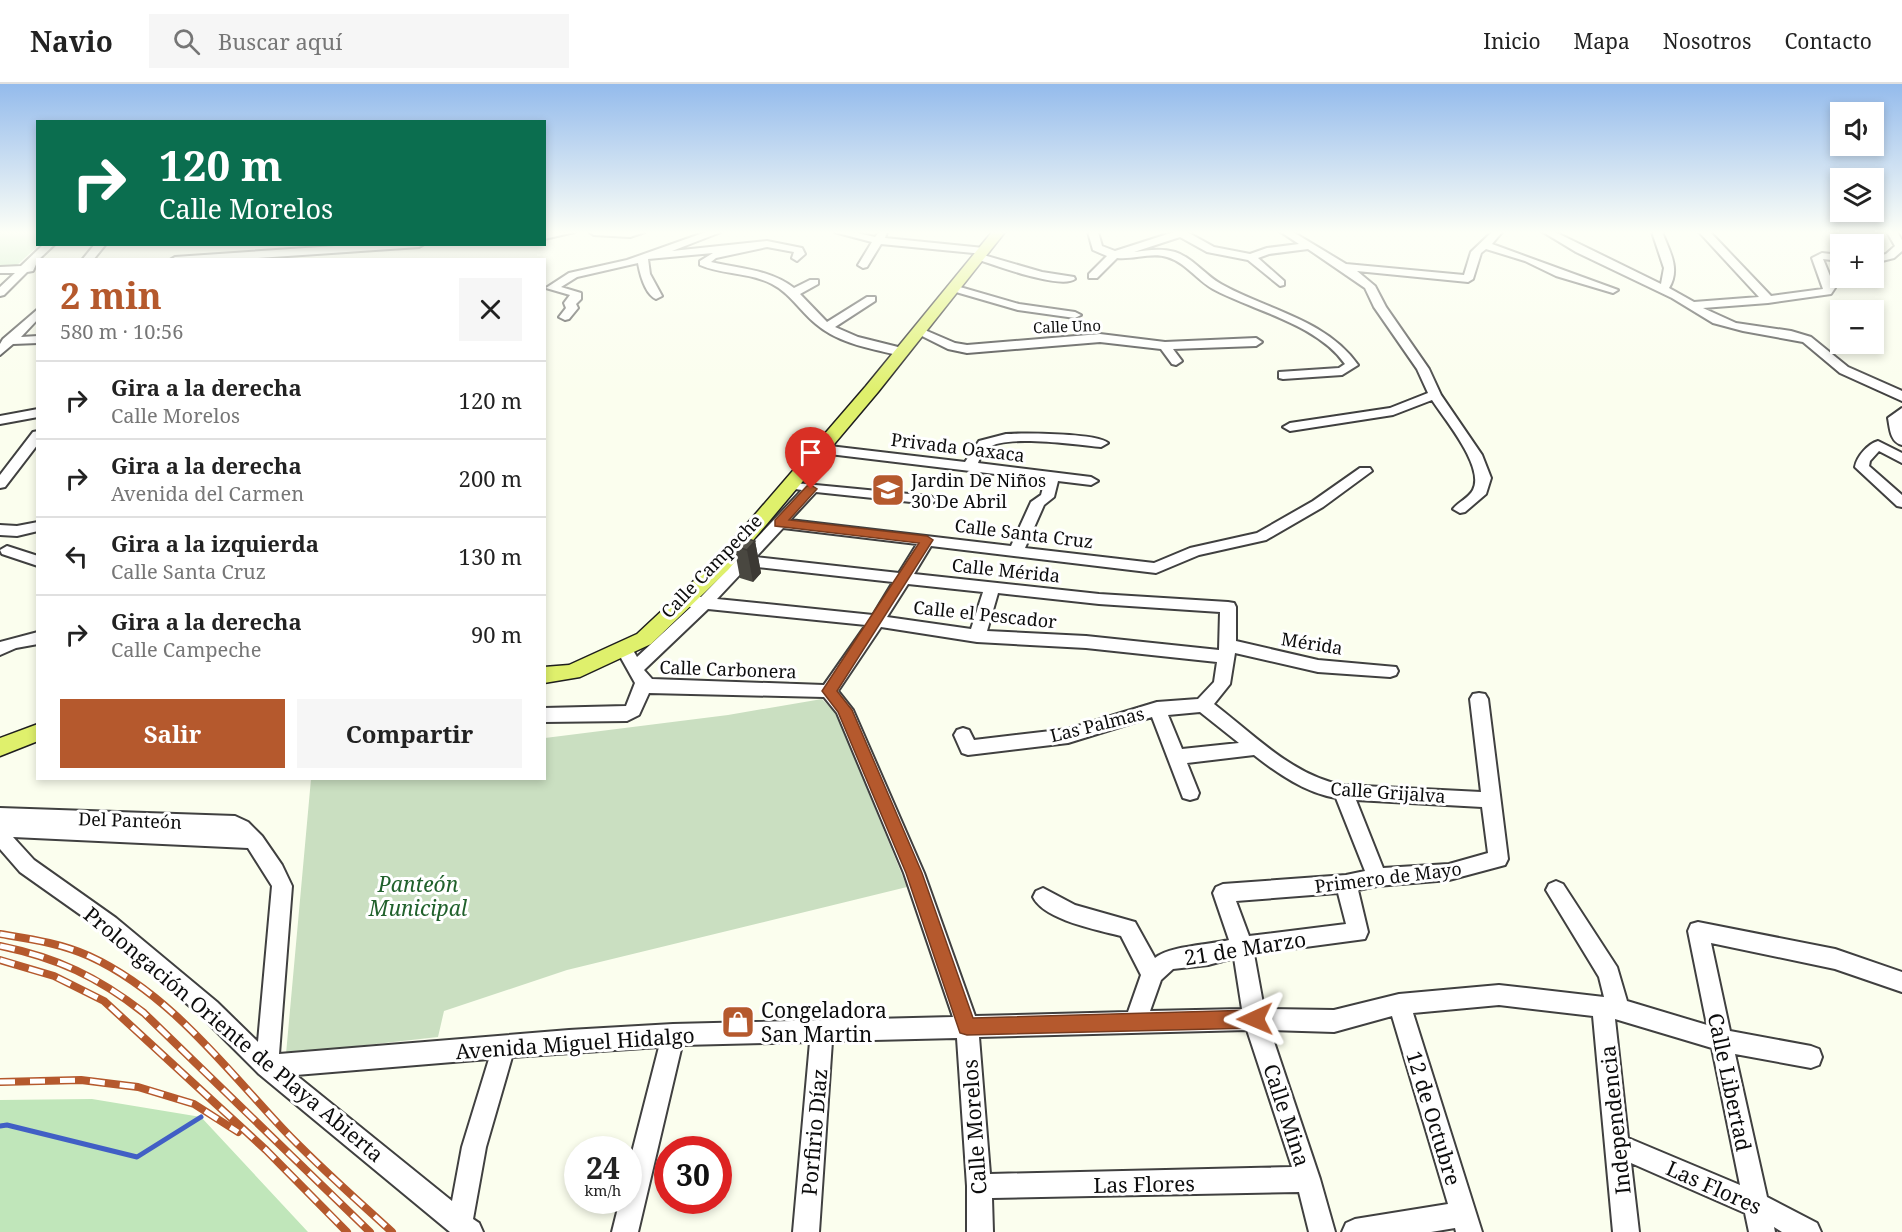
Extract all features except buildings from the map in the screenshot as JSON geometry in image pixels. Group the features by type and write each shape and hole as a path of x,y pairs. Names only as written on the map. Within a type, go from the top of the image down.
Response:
{"main road":[{"path":"546,675 572,672 644,639 684,602 721,566 920,331 955,286"},
{"path":"0,747 36,733"}],"street":[{"path":"555,286 551,288 576,293 575,299 570,303 572,308 565,317"},
{"path":"651,286 656,296"},
{"path":"784,286 826,327 858,341 902,352"},
{"path":"793,293 807,286"},
{"path":"1216,286 1328,340 1352,365 1342,371 1283,375"},
{"path":"1369,286 1380,308 1423,369 1435,395 1475,455 1484,478 1479,494 1460,509"},
{"path":"1598,286 1613,290"},
{"path":"1652,286 1726,324 1810,341 1844,370 1858,378 1893,389 1902,397"},
{"path":"1662,290 1666,286"},
{"path":"1754,286 1768,300"},
{"path":"953,288 1018,307 1075,315"},
{"path":"1690,306 1768,300 1827,292 1830,288"},
{"path":"826,327 871,298"},
{"path":"0,351 6,338 36,314"},
{"name":"Calle Uno","path":"920,331 952,346 967,349 1100,338 1165,346 1256,342"},
{"path":"6,338 36,333"},
{"path":"6,338 36,339"},
{"path":"1165,346 1176,361"},
{"path":"1290,427 1383,413 1435,395"},
{"path":"1902,412 1894,418 1899,438 1902,441"},
{"path":"0,420 36,413"},
{"path":"0,484 36,438"},
{"path":"969,468 983,445 994,440 1019,438 1101,443"},
{"path":"1902,459 1878,446 1863,460 1862,467 1902,503"},
{"name":"Privada Oaxaca","path":"821,448 969,468 1092,481"},
{"name":"Calle Santa Cruz","path":"779,523 1156,568 1195,551 1261,537 1318,504 1365,471"},
{"path":"1016,552 1038,501 1047,497 1053,477"},
{"path":"790,484 811,489 930,500"},
{"name":"Calle Campeche","path":"640,675 811,489"},
{"path":"0,530 17,531 36,526"},
{"path":"830,691 927,540"},
{"path":"7,551 18,557 36,561"},
{"name":"Calle Mérida","path":"721,566 744,561 992,589 1099,599 1228,607 1227,651"},
{"path":"977,636 992,589"},
{"name":"Calle el Pescador","path":"684,602 876,621 977,636 1227,651"},
{"path":"0,649 12,643 36,638"},
{"path":"546,715 627,714 633,710 640,675 624,649"},
{"path":"1203,705 1222,684 1227,651"},
{"name":"Mérida","path":"1227,651 1318,666 1390,671"},
{"name":"Calle Carbonera","path":"640,675 659,687 830,691"},
{"name":"Calle Morelos","path":"830,691 844,710 914,873 967,1026 979,1186 980,1232"},
{"name":"Primero de Mayo","path":"1223,893 1346,884 1377,878 1449,872 1498,859 1489,800 1479,699"},
{"name":"Las Palmas","path":"963,735 968,748 1068,735 1157,709 1203,705"},
{"name":"Calle Grijalva","path":"1203,705 1278,764 1321,788 1343,792 1489,800"},
{"path":"1157,709 1190,793"},
{"path":"1175,757 1252,750 1256,747"},
{"path":"1343,792 1377,878"},
{"name":"Del Panteón","path":"0,816 235,824 245,830 281,881 267,1066"},
{"name":"Del Panteón","path":"0,828 252,840"},
{"name":"Prolongación Oriente de Playa Abierta","path":"0,835 27,866 109,924 209,1009 267,1066 465,1227"},
{"name":"21 de Marzo","path":"1152,974 1168,960 1208,955 1242,946 1358,932 1346,884"},
{"name":"Independencia","path":"1556,890 1609,974 1617,1144 1626,1232"},
{"name":"Calle Mina","path":"1223,893 1242,946 1255,1019 1308,1179 1322,1232"},
{"path":"1043,897 1070,913 1128,929 1152,974 1136,1022"},
{"name":"Calle Libertad","path":"1762,1232 1698,931 1835,959 1902,982"},
{"name":"Avenida Miguel Hidalgo","path":"267,1066 569,1041 673,1035 1255,1019 1334,1021 1399,1004 1499,995 1610,1008 1721,1040 1811,1057"},
{"name":"12 de Octubre","path":"1399,1004 1467,1223"},
{"name":"Porfirio Díaz","path":"806,1232 822,1032"},
{"path":"625,1232 673,1035"},
{"path":"465,1227 474,1147 504,1047"},
{"name":"Las Flores","path":"1617,1144 1757,1205 1808,1232"},
{"name":"Las Flores","path":"979,1186 1308,1179"},
{"path":"1355,1232 1467,1223"}],"green space":[{"name":"Panteón Municipal","path":"822,699 836,713 907,887 567,970 444,1011 438,1037 286,1054 311,780 546,780 546,738 728,715"},
{"path":"92,1099 201,1117 308,1232 0,1232 0,1100"}],"waterway":[{"path":"0,1126 7,1125 137,1157 201,1117"}],"railway":[{"path":"0,934 45,942 89,956 118,971 144,989 193,1032 295,1142 392,1232"},
{"path":"0,946 40,956 76,970 110,989 144,1013 370,1232"},
{"path":"0,960 54,976 104,1001 266,1150 347,1232"},
{"path":"0,1082 81,1080 138,1087 194,1104 238,1132"}],"place":[{"name":"Jardin De Niños 30 De Abril","path":"888,490"},
{"name":"Congeladora San Martin","path":"738,1022"}],"route":[{"path":"811,489 779,523 927,540 830,691 844,710 914,873 967,1026 1255,1019"}]}
